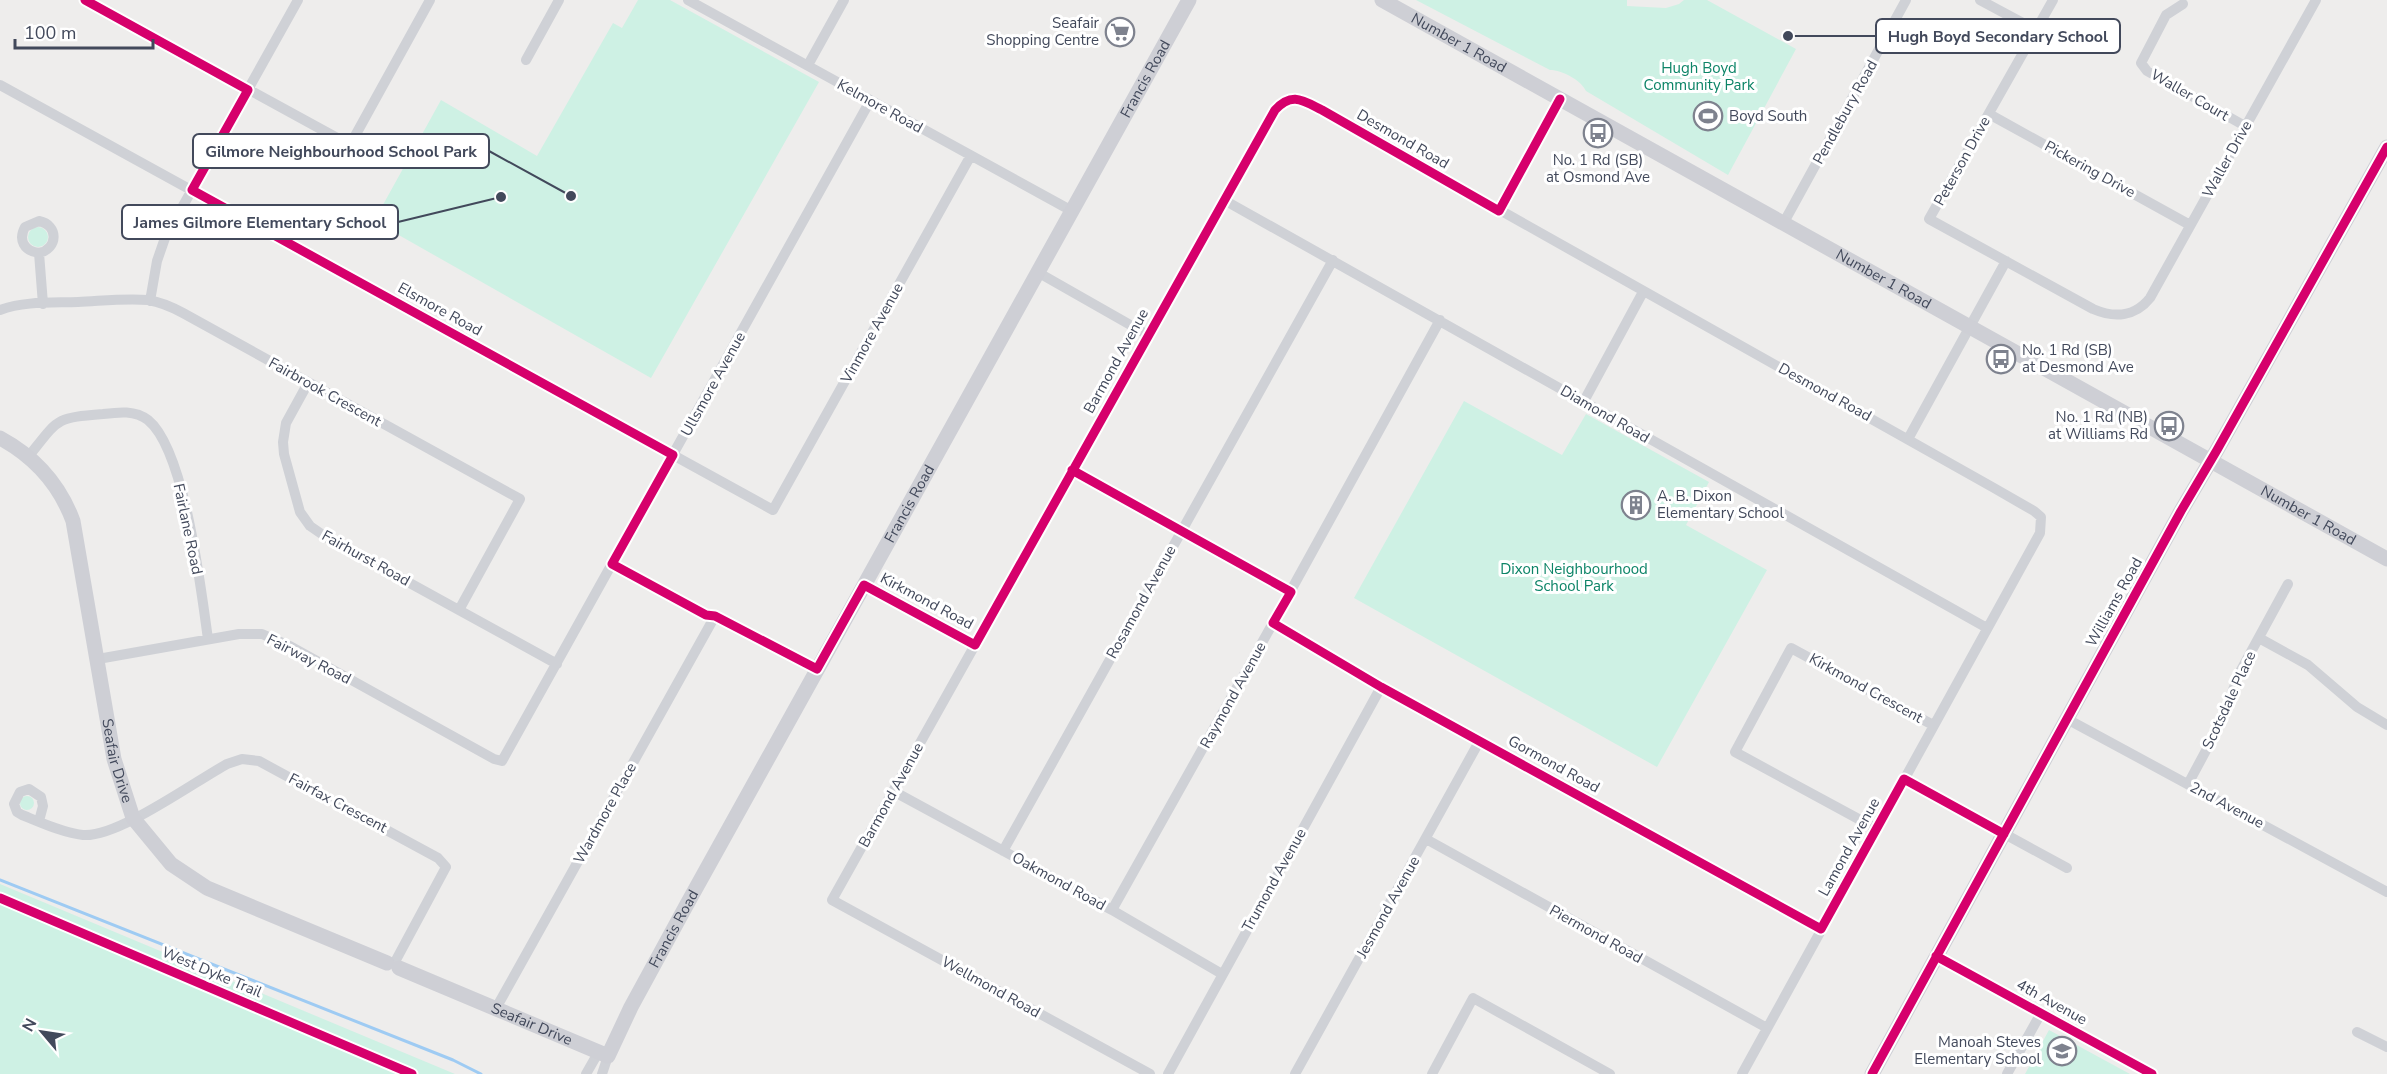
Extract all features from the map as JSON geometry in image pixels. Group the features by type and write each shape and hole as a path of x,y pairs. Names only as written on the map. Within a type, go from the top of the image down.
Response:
{"street":[{"path":"85,0 350,144 430,0"},
{"path":"150,301 160,249 298,0"},
{"path":"526,60 559,0"},
{"name":"Kelmore Road","path":"688,0 1072,211"},
{"path":"808,65 843,0"},
{"name":"Francis Road","path":"586,1074 603,1055 631,1007 1189,0"},
{"name":"Number 1 Road","path":"1382,0 2387,559"},
{"name":"Pendlebury Road","path":"1784,224 1906,0"},
{"path":"1980,0 2036,30"},
{"name":"Peterson Drive","path":"2053,0 1929,219 2093,309 2112,315 2132,313"},
{"name":"Waller Drive","path":"2132,313 2141,308 2150,298 2316,0"},
{"name":"Waller Court","path":"2183,4 2166,15 2141,63 2147,71 2245,126"},
{"name":"Elsmore Road","path":"0,85 773,510"},
{"name":"Barmond Avenue","path":"832,900 1275,110 1283,101 1290,98"},
{"name":"Desmond Road","path":"1290,98 1298,99 1322,110 1908,439 2034,511 2041,518"},
{"path":"1499,210 1560,99"},
{"name":"Ullsmore Avenue","path":"502,761 870,101"},
{"name":"Pickering Drive","path":"1989,114 2190,225"},
{"name":"Williams Road","path":"1872,1074 2067,719 2387,147"},
{"name":"Vinmore Avenue","path":"773,510 970,157"},
{"name":"Diamond Road","path":"1224,200 1987,628"},
{"path":"39,253 43,304"},
{"name":"Rosamond Avenue","path":"1003,851 1333,260"},
{"path":"1908,439 2006,261"},
{"path":"1039,273 1148,335"},
{"path":"1584,401 1644,292"},
{"name":"Fairbrook Crescent","path":"0,310 43,304 150,301 173,308 520,499 459,610"},
{"name":"Raymond Avenue","path":"1112,910 1274,623 1440,320"},
{"name":"Fairhurst Road","path":"308,383 286,423 283,442 296,502 304,520 326,537 557,664"},
{"name":"Fairlane Road","path":"29,456 52,427 66,418 129,412 142,416 154,426 175,470 183,495 208,639"},
{"name":"Seafair Drive","path":"0,438 29,456 44,471 62,495 73,522 114,759 133,818 159,852 171,864 207,888 394,963 495,1010 603,1055"},
{"name":"Lamond Avenue","path":"1742,1074 2040,533 2041,518"},
{"name":"Scotsdale Place","path":"2188,784 2213,738 2235,682 2288,584"},
{"name":"Kirkmond Road","path":"864,585 975,645"},
{"name":"Wardmore Place","path":"495,1010 715,616 817,669"},
{"name":"Gormond Road","path":"1274,623 1381,687 1821,929"},
{"name":"Fairway Road","path":"98,659 208,639 262,634 278,640 494,759 502,761"},
{"path":"2259,638 2308,665 2357,707 2387,725"},
{"name":"Kirkmond Crescent","path":"1877,829 1735,752 1785,658 1791,648 1933,725"},
{"name":"Trumond Avenue","path":"1168,1074 1381,687"},
{"name":"2nd Avenue","path":"2067,719 2387,892"},
{"name":"Jesmond Avenue","path":"1296,1074 1480,740"},
{"name":"Fairfax Crescent","path":"133,818 235,760 259,761 438,858 446,867 394,963"},
{"path":"1904,779 2067,868"},
{"name":"Oakmond Road","path":"893,791 1112,910 1222,974"},
{"path":"39,821 71,832 94,835 115,828 133,818"},
{"name":"Piermond Road","path":"1426,839 1767,1028"},
{"name":"Wellmond Road","path":"832,900 1150,1074"},
{"name":"4th Avenue","path":"1936,956 2152,1074"},
{"path":"1432,1074 1473,998 1610,1074"},
{"path":"2007,1074 2041,1013"},
{"path":"2357,1032 2387,1047"},
{"name":"Francis Road","path":"602,1074 603,1055"}],"green space":[{"path":"638,0 670,0 819,82 651,378 374,221 441,100 537,156 613,23 622,28"},
{"name":"Hugh Boyd Community Park","path":"1416,0 1627,0 1627,6 1666,8 1684,0 1707,0 1796,49 1728,175 1586,91 1571,76 1550,70"},
{"path":"38,227 45,230 48,237 45,244 38,247 31,244 28,237 31,230"},
{"name":"Dixon Neighbourhood School Park","path":"1464,401 1562,455 1586,414 1709,482 1686,525 1767,570 1657,767 1354,598"},
{"path":"27,796 32,798 34,803 32,808 27,810 22,808 20,803 22,798"},
{"path":"0,884 455,1074 0,1074"},
{"name":"Manoah Steves Elementary School","path":"2049,1030 2130,1074 2025,1074"}],"waterway":[{"path":"0,880 453,1060 481,1074"}],"cycle path":[{"path":"85,0 248,90 192,190 673,455 612,564 706,615 715,616 817,669 864,585 975,645 1275,110 1281,104 1292,99 1309,103 1499,211 1560,99"},
{"path":"1872,1074 2181,511 2387,147"},
{"path":"1072,470 1291,592 1273,623 1381,687 1821,929 1904,779 2004,834"},
{"name":"West Dyke Trail","path":"0,898 412,1074"},
{"path":"1936,956 2152,1074"}],"place":[{"name":"Seafair Shopping Centre","path":"1120,32"},
{"name":"Hugh Boyd Secondary School","path":"1788,36"},
{"name":"Boyd South","path":"1708,116"},
{"name":"No. 1 Rd (SB) at Osmond Ave","path":"1598,133"},
{"name":"Gilmore Neighbourhood School Park","path":"571,196"},
{"name":"James Gilmore Elementary School","path":"501,197"},
{"name":"No. 1 Rd (SB) at Desmond Ave","path":"2001,359"},
{"name":"No. 1 Rd (NB) at Williams Rd","path":"2169,426"},
{"name":"A. B. Dixon Elementary School","path":"1636,505"},
{"name":"Manoah Steves Elementary School","path":"2062,1051"}]}
